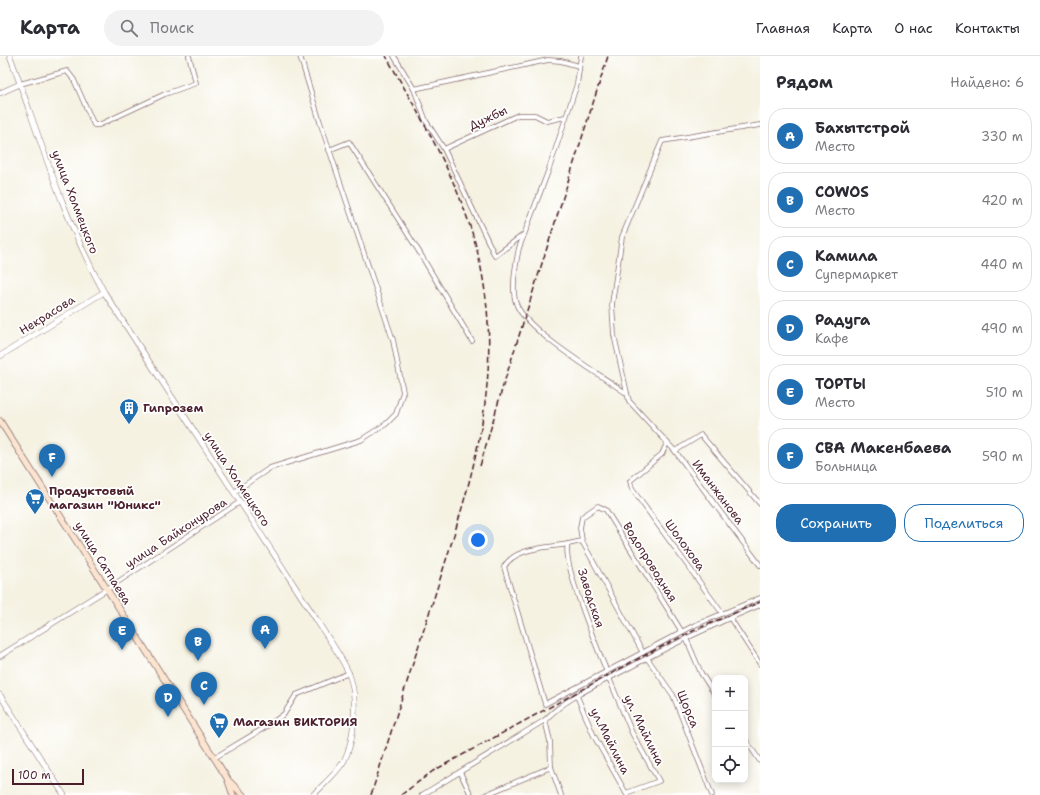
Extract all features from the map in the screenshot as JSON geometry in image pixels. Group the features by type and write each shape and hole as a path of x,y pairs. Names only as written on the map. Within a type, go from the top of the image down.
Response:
{"main road":[{"name":"улица Сатпаева","path":"0,421 226,778"},
{"path":"226,778 233,795"},
{"path":"226,778 243,795"}],"street":[{"name":"улица Холмецкого","path":"10,56 69,217 89,264 104,292 316,619 348,673 353,688 354,704 350,743 344,760 327,781"},
{"path":"0,93 20,84 67,71 74,80 94,125 98,125 165,94 196,83 189,56"},
{"path":"234,492 270,468 361,440 386,424 396,414 403,392 393,340 329,150 300,56"},
{"path":"394,56 414,89 426,122 444,149 495,256 524,235"},
{"path":"581,56 577,84 549,169 524,235 516,261 515,302 519,310 548,340 627,393"},
{"path":"414,89 548,60 561,61 579,66"},
{"name":"Дужбы","path":"444,149 518,115 535,115 547,121 565,117"},
{"path":"627,393 614,335 613,297 622,237 662,141 760,125"},
{"path":"329,150 350,142 418,250 472,341"},
{"name":"Некрасова","path":"0,356 104,292"},
{"name":"Иманжанова","path":"627,393 629,401 675,451 760,565"},
{"path":"675,451 700,435 760,504"},
{"name":"Шолохова","path":"667,443 662,454 630,481 632,489 722,613"},
{"name":"улица Байконурова","path":"0,656 107,589 240,502"},
{"name":"Водопроводная","path":"582,541 580,528 582,517 598,506 606,510 682,632"},
{"path":"643,653 582,541 522,552 508,560 504,567 545,704 607,672 643,653 695,625 760,598"},
{"name":"Заводская","path":"568,544 567,554 583,610 607,672"},
{"path":"422,795 545,720 556,708 609,678 686,638 760,605"},
{"path":"730,618 760,664"},
{"path":"695,625 699,632"},
{"path":"686,638 701,673 712,690"},
{"name":"Щорса","path":"647,658 672,695 712,795"},
{"path":"214,758 269,725 284,714 296,696 348,673"},
{"name":"ул. Майлина","path":"609,678 632,733 659,781 627,794"},
{"path":"0,695 64,795"},
{"name":"ул.Майлина","path":"577,696 594,736 627,794"},
{"path":"545,720 550,741 551,767 561,795"},
{"path":"748,743 760,761"},
{"path":"486,795 551,767"},
{"path":"460,772 471,795"},
{"path":"309,795 327,781"},
{"path":"313,795 327,781"}],"railway":[{"path":"371,795 448,554 472,469 481,427 487,384 489,341 486,296 477,250 460,199 438,150 386,56"},
{"path":"480,466 503,386 608,56"},
{"path":"401,795 433,771 645,655 697,629 760,602"}],"place":[{"name":"Гипрозем","path":"129,425"},
{"name":"СВА Макенбаева","path":"52,477"},
{"name":"Продуктовый магазин \"Юникс\"","path":"35,515"},
{"name":"Бахытстрой","path":"265,649"},
{"name":"ТОРТЫ","path":"122,650"},
{"name":"COWOS","path":"198,661"},
{"name":"Камила","path":"204,705"},
{"name":"Радуга","path":"168,717"},
{"name":"Магазин ВИКТОРИЯ","path":"219,739"}]}
